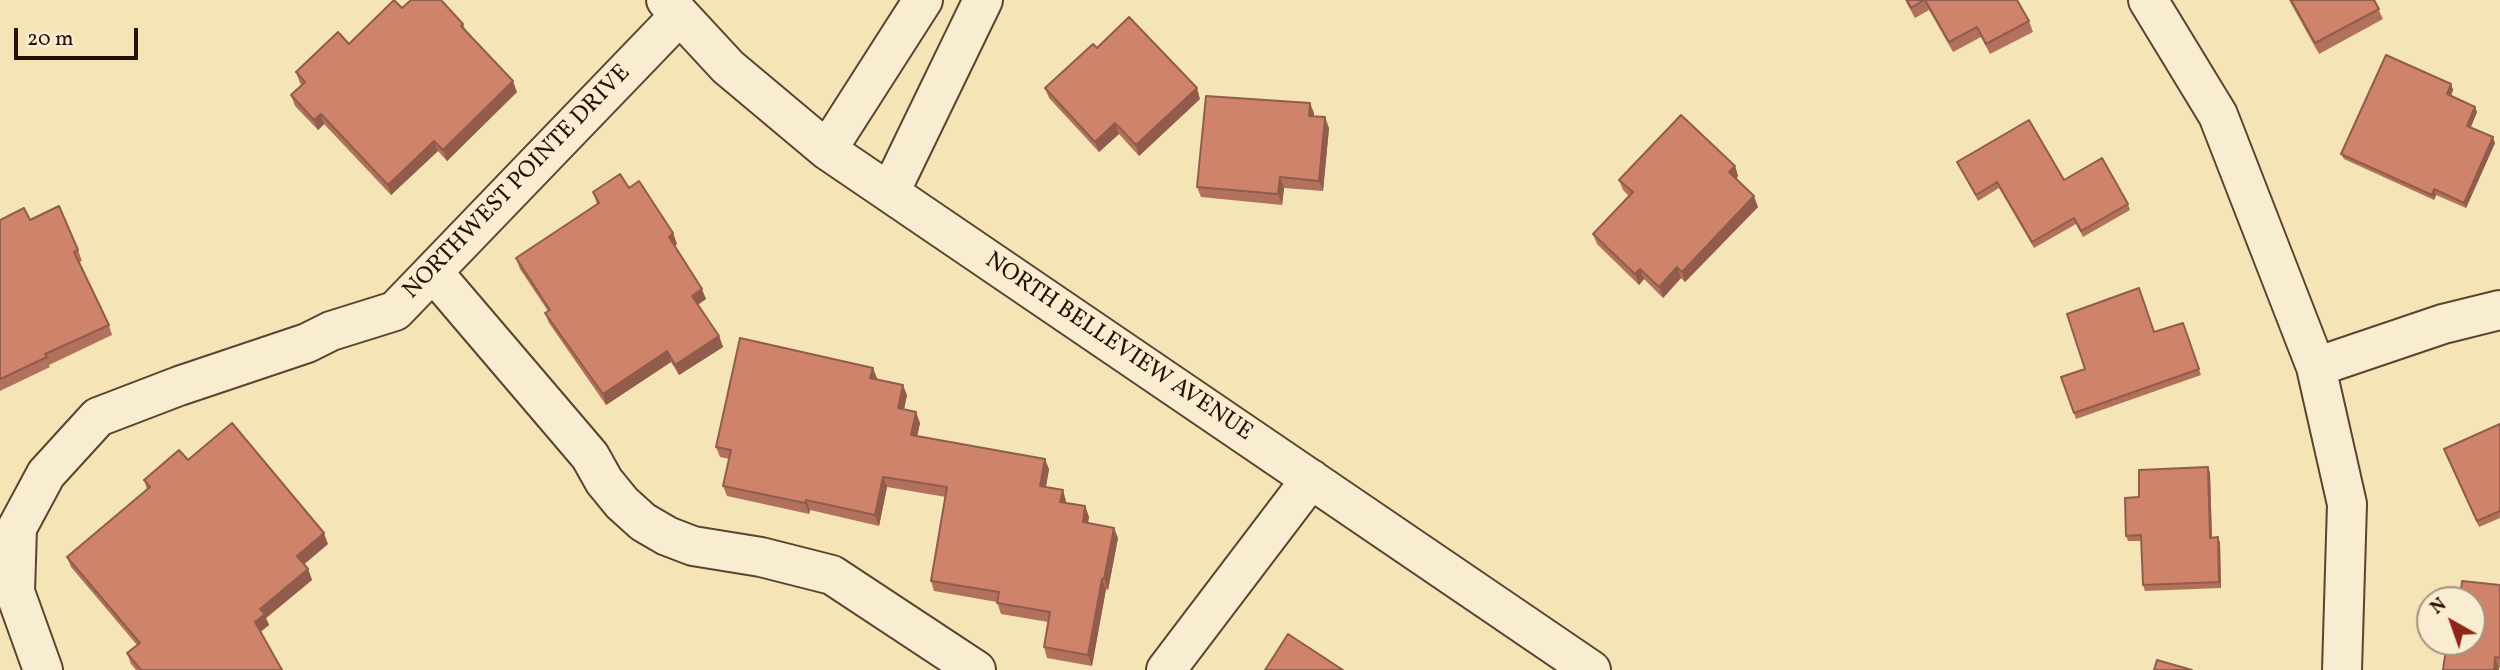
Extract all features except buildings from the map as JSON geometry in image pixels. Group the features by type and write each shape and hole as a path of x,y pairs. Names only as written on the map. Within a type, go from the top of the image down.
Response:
{"street":[{"path":"827,150 923,0"},
{"path":"890,192 983,0"},
{"path":"2148,0 2218,116 2316,367 2347,504 2342,670"},
{"name":"NORTH BELLEVIEW AVENUE","path":"672,8 728,67 827,150 1581,667"},
{"name":"NORTHWEST POINTE DRIVE","path":"43,670 15,592 17,528 46,474 98,417 179,386 307,343 331,331 395,311 672,8"},
{"path":"433,272 590,456 604,481 622,503 643,522 667,536 693,546 761,557 832,575 976,670"},
{"path":"2316,367 2443,324 2500,310"},
{"path":"1166,670 1311,480"}]}
